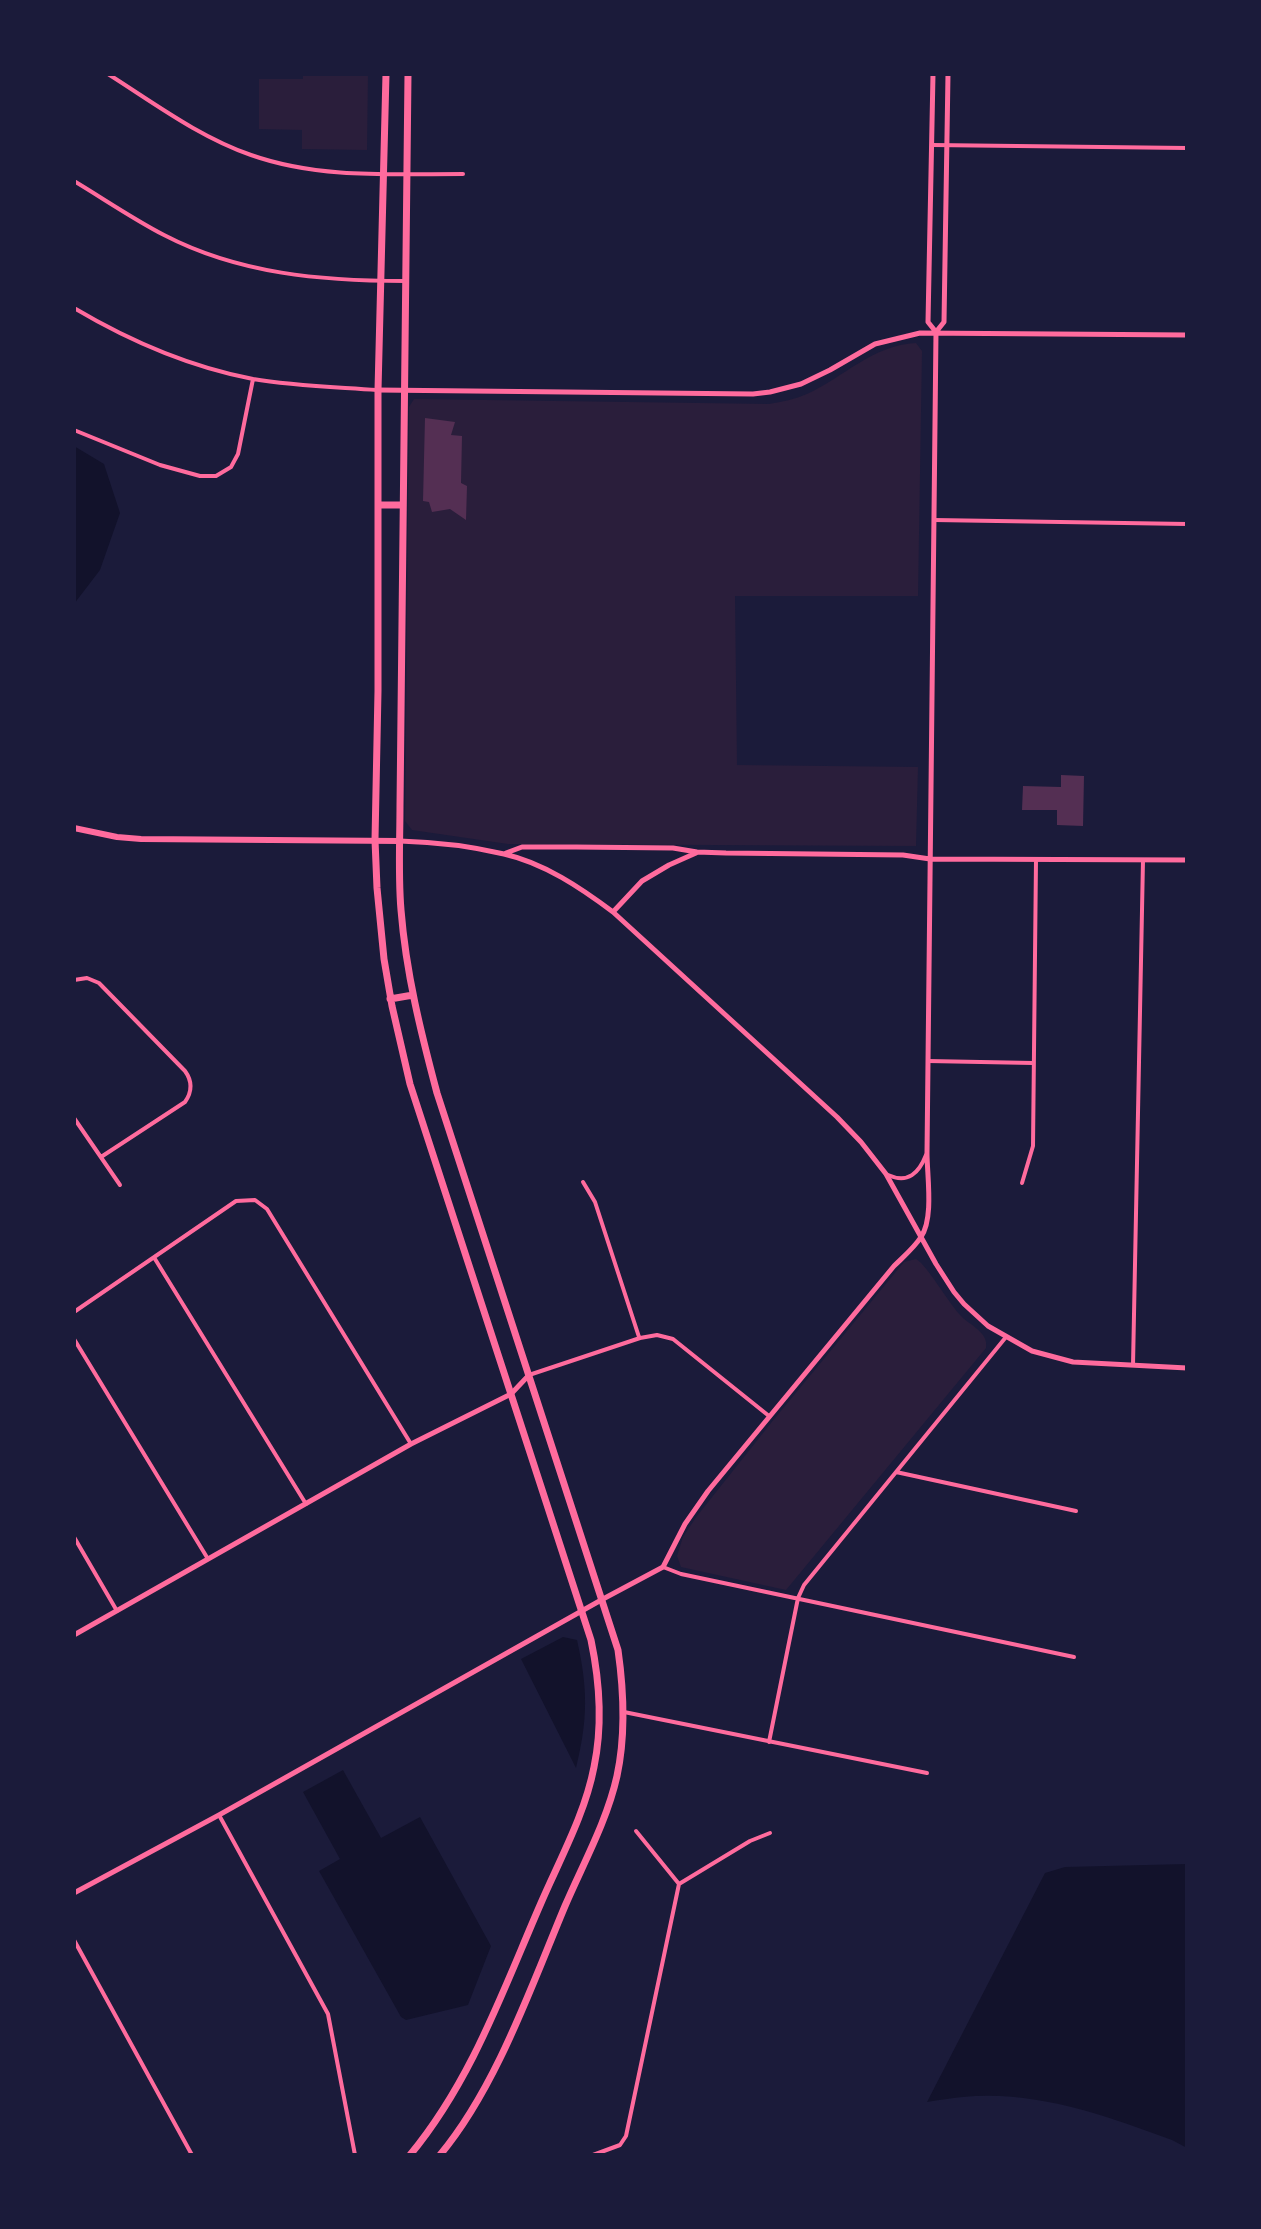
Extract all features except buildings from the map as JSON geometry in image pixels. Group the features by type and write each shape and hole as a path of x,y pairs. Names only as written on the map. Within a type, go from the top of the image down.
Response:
{"main road":[{"path":"386,74 378,390 375,840 380,923 390,999 410,1084 591,1640 598,1672 600,1705 599,1740 584,1801 484,2037 459,2085 410,2155"},
{"path":"408,74 401,911 420,1032 437,1093 603,1599 618,1650 624,1712 616,1781 585,1862 499,2060 464,2121 440,2155"},
{"path":"378,505 403,505"},
{"path":"74,828 141,839 400,841"},
{"path":"390,999 413,995"}],"street":[{"path":"108,74 193,129 249,155 305,169 384,174 463,174"},
{"path":"933,74 928,322 936,332"},
{"path":"74,1893 663,1567 685,1524 727,1467 922,1236 927,1221 936,332 944,322 948,74"},
{"path":"932,145 1187,148"},
{"path":"74,181 166,236 253,268 302,277 405,281"},
{"path":"74,308 146,345 201,365 253,379 378,390 770,392 817,378 875,344 907,335 936,332 1187,335"},
{"path":"74,430 160,465 200,476 216,476 236,460 253,379"},
{"path":"934,520 1187,524"},
{"path":"400,841 435,842 505,854 560,877 613,912 861,1142 886,1174 946,1280 964,1304 988,1326 1032,1351 1064,1360 1187,1368"},
{"path":"505,854 522,847 673,848 697,852 903,855 930,859 1187,860"},
{"path":"613,912 642,881 697,852"},
{"path":"1022,1183 1033,1146 1036,860"},
{"path":"1133,1365 1143,860"},
{"path":"74,980 87,978 99,983 173,1058 191,1082 185,1102 101,1157"},
{"path":"928,1061 1034,1063"},
{"path":"74,1118 120,1185"},
{"path":"886,1174 906,1179 914,1175 927,1153"},
{"path":"583,1182 595,1202 640,1338"},
{"path":"74,1312 236,1201 251,1199 262,1203 411,1444"},
{"path":"155,1259 306,1504"},
{"path":"74,1635 411,1444 511,1394 529,1375 640,1338 657,1335 673,1339 770,1417"},
{"path":"769,1742 798,1598 804,1585 1006,1337"},
{"path":"74,1339 208,1560"},
{"path":"896,1472 1076,1511"},
{"path":"74,1537 117,1611"},
{"path":"663,1567 681,1574 1074,1657"},
{"path":"624,1712 927,1773"},
{"path":"219,1815 328,2014 355,2155"},
{"path":"636,1831 679,1884"},
{"path":"593,2155 620,2145 626,2136 679,1884 750,1841 770,1833"},
{"path":"74,1940 192,2155"}],"shaded area":[{"path":"303,74 368,74 367,150 302,149 302,130 259,129 259,79 303,79"},
{"path":"916,343 922,351 918,596 735,596 737,765 918,767 916,846 508,844 412,830 405,821 409,407 414,399 769,404 807,394 886,349"},
{"path":"74,446 104,464 120,513 100,570 74,604"},
{"path":"916,1259 960,1315 981,1333 986,1348 786,1590 681,1567 677,1556 683,1537 697,1516 904,1262"},
{"path":"563,1637 577,1640 583,1674 583,1734 576,1768 521,1659"},
{"path":"343,1770 381,1838 420,1817 491,1946 468,2005 406,2020 401,2017 319,1871 340,1859 303,1792"},
{"path":"1187,1864 1187,2148 1122,2122 1044,2101 990,2096 927,2102 1045,1873 1065,1867"}]}
